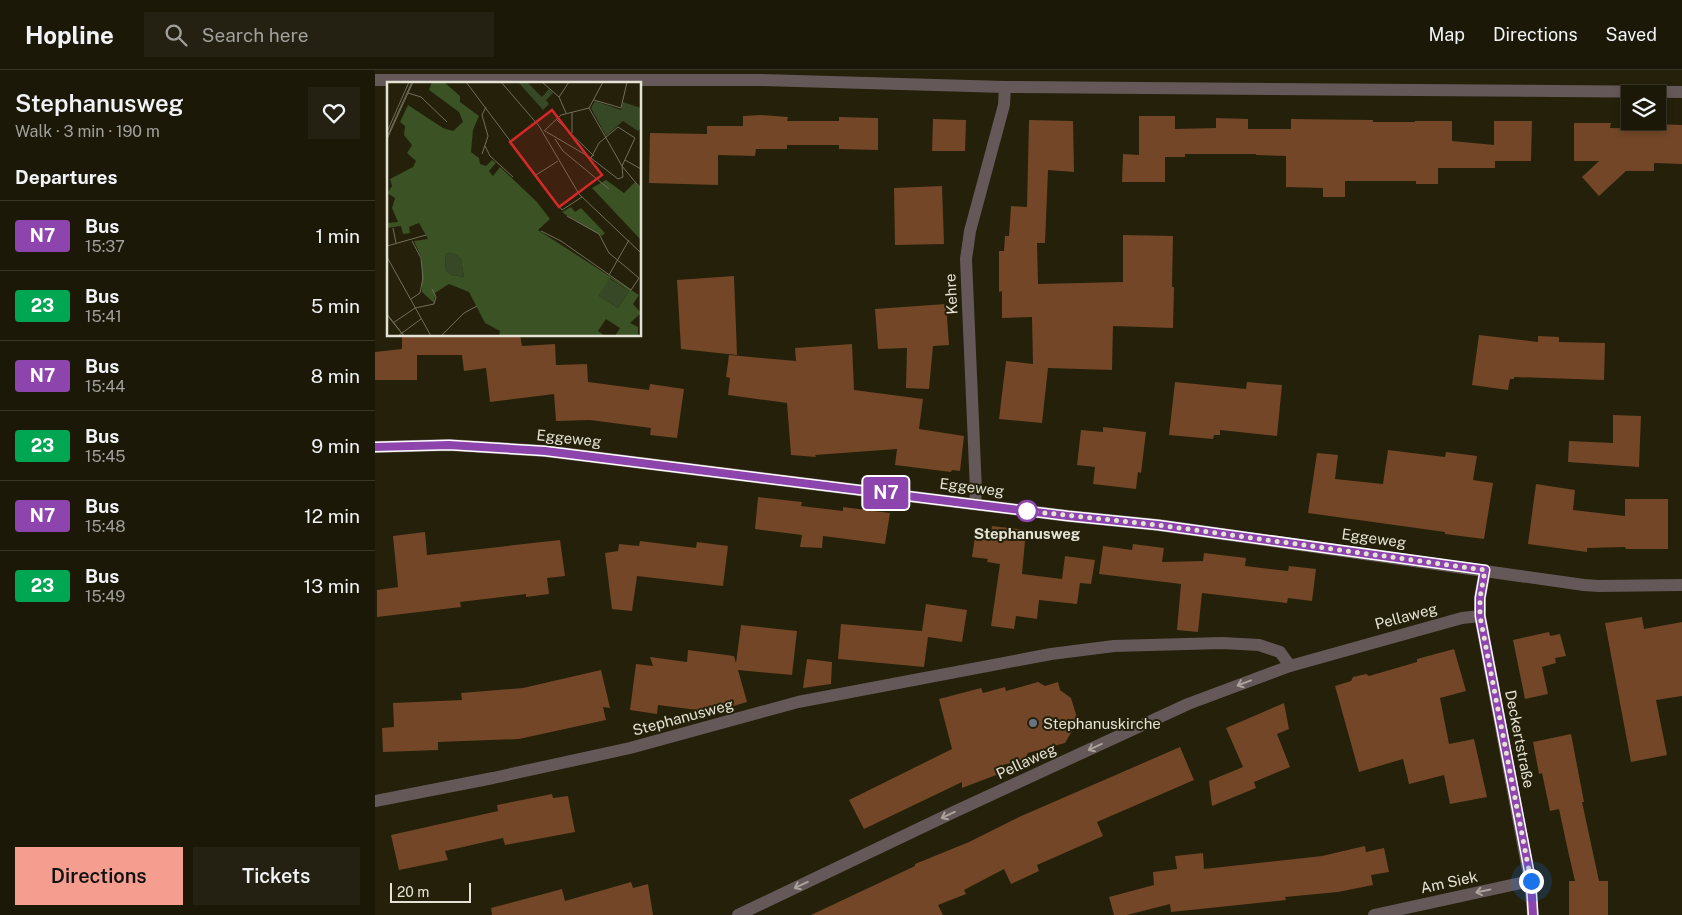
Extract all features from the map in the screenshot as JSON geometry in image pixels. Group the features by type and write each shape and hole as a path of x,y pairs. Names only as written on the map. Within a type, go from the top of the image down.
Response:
{"street":[{"path":"375,80 760,80 1005,87 1682,92"},
{"name":"Kehre","path":"975,504 966,259 969,231 1004,105 1005,87"},
{"name":"Eggeweg","path":"375,447 449,445 536,450 1158,525 1599,586 1682,585"},
{"name":"Deckertstraße","path":"1485,570 1480,598 1480,616 1531,881 1533,915"},
{"name":"Pellaweg","path":"738,915 956,811 1188,704 1290,666 1462,618 1480,616"},
{"name":"Stephanusweg","path":"375,801 630,748 798,702 1051,654 1114,646 1222,643 1259,646 1280,652 1290,666"},
{"name":"Am Siek","path":"1374,915 1531,881"}],"building":[{"path":"743,116 788,117 787,121 839,121 839,117 878,118 878,150 839,149 839,145 787,145 787,149 756,149 755,156 718,155 718,185 649,183 650,133 707,134 707,126 743,126"},
{"path":"1139,116 1175,116 1175,129 1216,128 1216,118 1248,119 1248,129 1291,129 1291,119 1373,120 1373,122 1452,121 1452,141 1494,145 1494,121 1532,121 1531,161 1495,161 1495,168 1438,168 1438,184 1416,184 1416,181 1345,181 1345,197 1323,197 1323,188 1286,187 1286,156 1185,154 1185,157 1165,157 1165,182 1122,182 1123,154 1139,155"},
{"path":"933,119 966,120 965,151 932,151"},
{"path":"1029,120 1073,121 1074,172 1048,170 1045,243 1037,243 1038,284 1123,282 1123,235 1173,236 1173,328 1113,326 1112,370 1048,368 1042,423 999,419 1006,361 1033,364 1032,317 1002,318 1002,291 999,292 999,251 1004,251 1005,236 1009,236 1011,206 1027,207"},
{"path":"1574,123 1611,123 1610,128 1621,128 1621,130 1666,130 1666,124 1682,125 1682,164 1654,163 1654,171 1626,171 1599,196 1582,177 1599,161 1574,161"},
{"path":"942,186 944,244 895,245 894,188"},
{"path":"734,276 737,355 681,349 677,280"},
{"path":"946,304 949,345 933,346 929,389 906,388 907,348 878,349 875,309"},
{"path":"1479,335 1538,342 1538,336 1559,337 1559,342 1605,343 1604,380 1514,377 1514,379 1510,379 1508,390 1472,385"},
{"path":"402,336 520,336 522,346 555,344 556,365 587,364 588,382 649,390 650,384 684,389 677,438 650,435 651,428 590,420 556,421 554,394 490,402 486,368 464,371 462,355 417,355 417,380 375,380 375,352 402,349"},
{"path":"852,344 854,390 923,399 919,429 964,436 960,471 952,470 951,472 895,465 897,449 815,455 816,457 791,455 787,403 728,395 730,378 726,377 729,355 796,361 795,348"},
{"path":"1175,382 1246,389 1247,382 1282,385 1277,436 1220,430 1220,435 1214,435 1213,439 1169,435"},
{"path":"1613,415 1641,416 1639,467 1568,462 1569,441 1613,443"},
{"path":"1103,427 1146,432 1141,473 1138,472 1136,489 1093,484 1095,467 1077,465 1081,430 1103,432"},
{"path":"1388,450 1445,457 1446,452 1477,456 1473,480 1493,483 1484,539 1308,513 1317,453 1338,455 1335,479 1383,484"},
{"path":"1536,484 1575,490 1573,510 1625,516 1625,499 1668,499 1668,549 1587,548 1587,552 1528,544"},
{"path":"758,497 802,502 801,506 843,511 843,507 890,513 885,544 823,536 822,548 800,547 802,535 755,529"},
{"path":"992,526 1026,530 1022,574 1062,579 1065,556 1095,560 1091,584 1080,583 1077,604 1039,600 1037,619 1016,616 1014,629 991,626 1000,564 987,562 988,559 972,557 975,537 990,539"},
{"path":"425,532 427,555 560,540 565,576 547,578 549,594 526,597 526,594 460,602 461,607 377,617 377,590 398,587 393,536"},
{"path":"640,541 696,548 697,542 728,546 723,586 637,576 632,611 612,609 605,553 618,551 619,544 639,546"},
{"path":"1133,544 1164,548 1162,562 1203,561 1204,553 1246,558 1245,566 1288,571 1289,566 1316,569 1312,601 1288,598 1287,603 1202,593 1198,632 1177,630 1181,584 1099,574 1103,546 1132,550"},
{"path":"926,604 967,610 962,642 928,637 924,667 838,659 841,624 922,631"},
{"path":"1642,617 1644,629 1682,622 1682,696 1656,700 1667,755 1631,762 1605,623"},
{"path":"741,625 797,631 792,675 738,670 747,702 713,712 658,705 657,714 630,710 636,664 653,666 650,657 687,662 688,650 734,656 736,663"},
{"path":"1549,632 1550,636 1560,634 1566,656 1555,658 1556,663 1542,667 1548,694 1525,699 1513,640"},
{"path":"1454,649 1466,691 1440,698 1449,744 1474,739 1487,797 1450,804 1444,775 1409,784 1403,759 1359,772 1335,686 1351,681 1353,677 1366,674 1369,676 1417,662 1417,659"},
{"path":"807,659 832,662 831,684 803,688"},
{"path":"601,670 610,708 603,707 606,720 519,739 438,742 438,750 383,752 382,728 394,727 393,703 462,700 461,693 523,688"},
{"path":"1038,682 1045,686 1058,682 1060,690 1071,698 1078,721 1065,743 1028,753 1025,759 1003,765 1004,772 962,788 962,782 864,829 849,800 952,749 939,699 981,688 983,693 1005,687 1006,691"},
{"path":"1284,703 1289,729 1277,734 1290,767 1254,782 1256,788 1212,806 1209,781 1243,767 1226,728"},
{"path":"1571,734 1584,802 1582,802 1599,881 1608,881 1608,915 1569,915 1569,881 1575,881 1559,809 1550,811 1542,773 1539,774 1533,742"},
{"path":"1180,747 1194,780 1097,822 1103,836 1037,865 1039,871 1011,884 1004,869 964,890 966,894 938,905 943,915 811,915 915,866 915,864 969,842 1019,817"},
{"path":"552,794 553,798 568,796 575,832 505,845 503,838 445,851 448,860 399,870 391,835 498,811 497,805"},
{"path":"1365,846 1366,852 1384,848 1389,872 1371,875 1373,885 1338,892 1285,897 1286,900 1171,912 1170,904 1127,915 1114,915 1109,897 1154,885 1153,872 1177,869 1175,856 1203,853 1204,869 1322,856"},
{"path":"631,882 633,888 648,884 653,915 492,915 491,908 562,889 565,901"}],"bus line":[{"name":"N7","path":"375,447 449,445 545,451 1068,516 1158,525 1485,570 1480,598 1480,616 1531,881 1533,915"}],"place":[{"name":"Stephanusweg","path":"1027,511"},
{"name":"Stephanuskirche","path":"1033,723"}],"route":[{"path":"1027,511 1158,525 1485,570 1480,598 1480,616 1531,881"}]}
